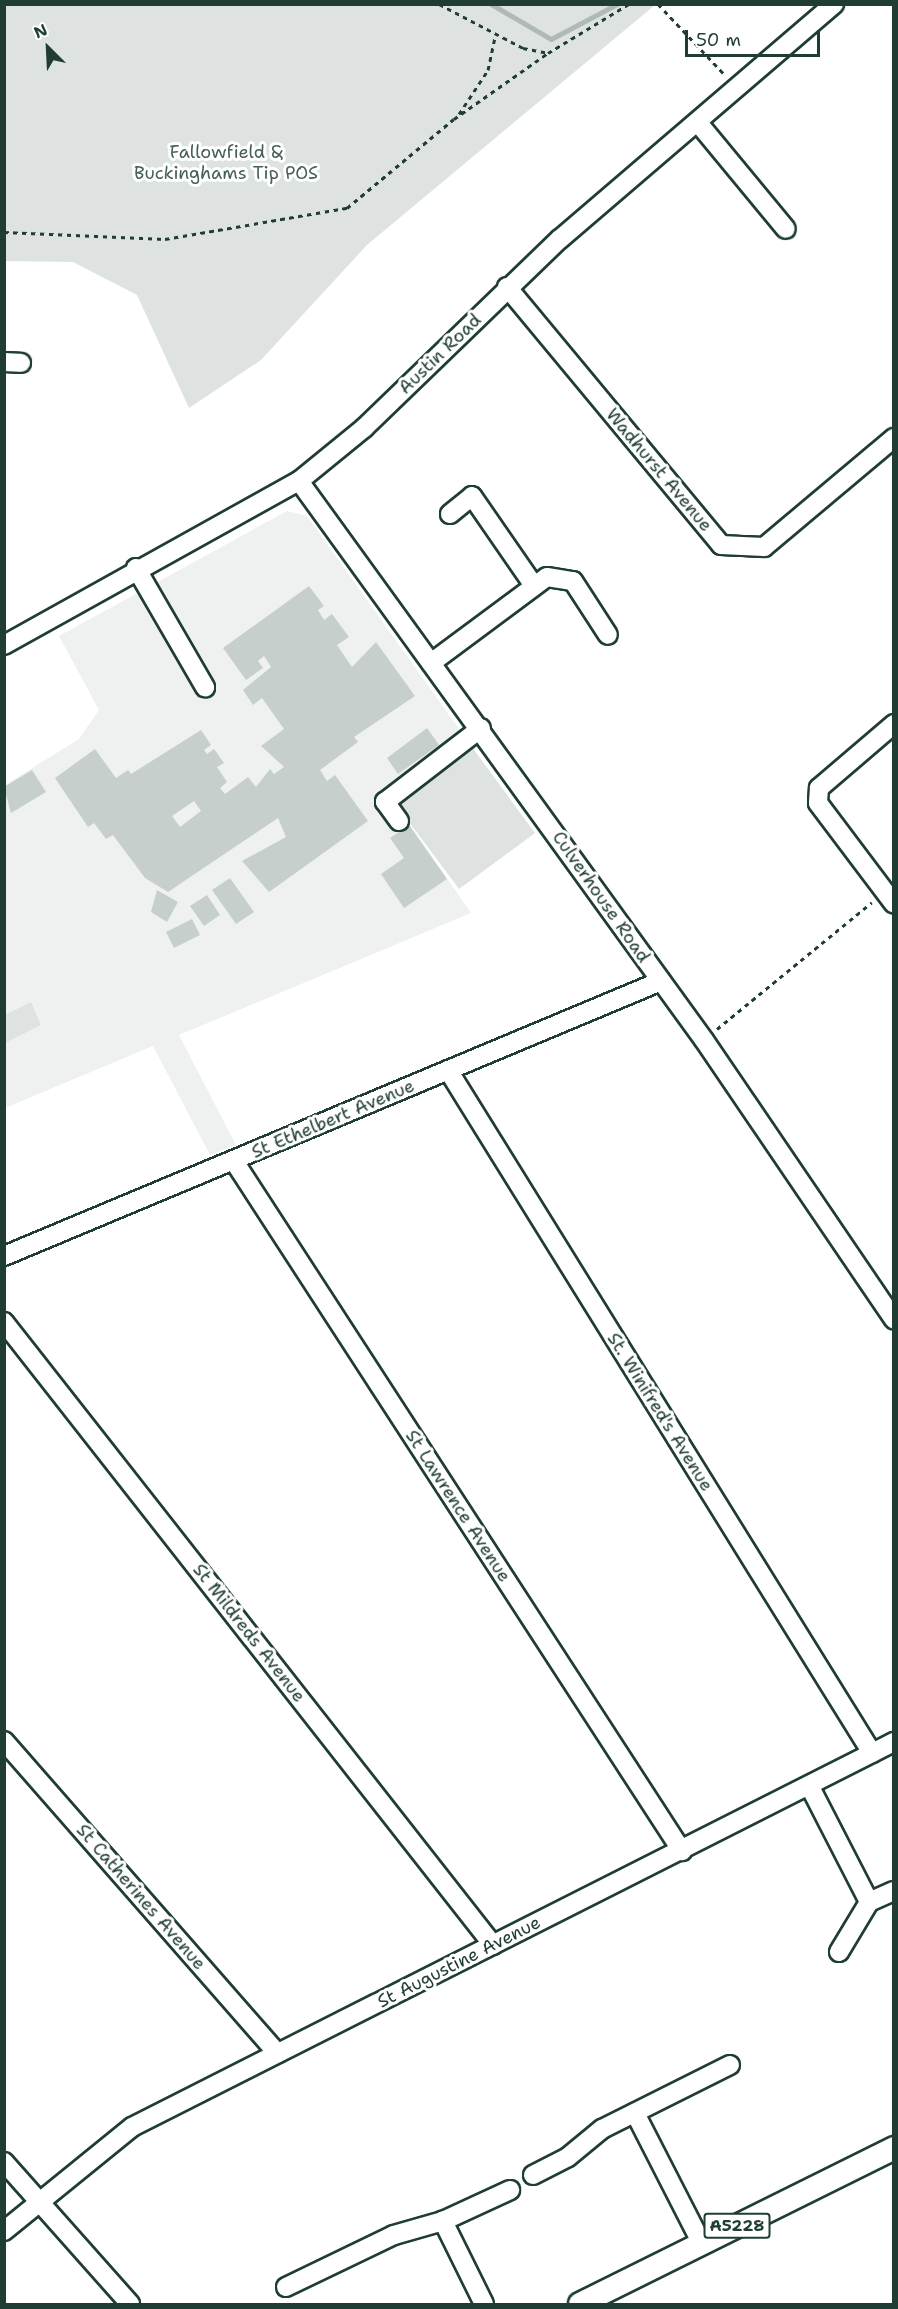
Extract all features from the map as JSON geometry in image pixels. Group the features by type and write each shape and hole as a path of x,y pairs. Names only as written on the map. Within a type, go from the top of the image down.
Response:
{"main road":[{"name":"A5228","path":"580,2304 894,2148"}],"street":[{"name":"Austin Road","path":"4,645 136,568 299,481 364,428 507,287 699,124 834,4"},
{"path":"699,124 786,229"},
{"name":"Wadhurst Avenue","path":"507,287 721,545 764,547 894,438"},
{"name":"Culverhouse Road","path":"299,481 430,663 481,728 704,1040 894,1320"},
{"path":"450,514 472,496 534,586"},
{"path":"136,568 205,687"},
{"path":"430,663 547,577 573,581 608,635"},
{"path":"890,893 818,803 819,788 894,724"},
{"path":"399,821 385,802 481,728"},
{"name":"St Ethelbert Avenue","path":"4,1256 661,981"},
{"name":"St. Winifred's Avenue","path":"448,1070 872,1753"},
{"name":"St Lawrence Avenue","path":"234,1161 682,1851"},
{"name":"St Mildreds Avenue","path":"4,1322 493,1945"},
{"name":"St Catherines Avenue","path":"4,1742 277,2053"},
{"name":"St Augustine Avenue","path":"4,2231 38,2201 132,2127 810,1787 894,1742"},
{"path":"810,1787 869,1902"},
{"path":"839,1952 869,1902 894,1891"},
{"path":"533,2175 568,2157 602,2129 730,2065"},
{"path":"635,2113 702,2244"},
{"path":"4,2162 130,2304"},
{"path":"286,2287 394,2235 443,2221 510,2190"},
{"path":"443,2221 484,2304"}],"path":[{"path":"439,4 495,36 548,53"},
{"path":"4,232 165,239 248,221 347,208 454,119 548,53 629,4"},
{"path":"658,4 738,89"},
{"path":"454,119 477,93 495,36"},
{"path":"704,1040 890,893"}],"shaded area":[{"path":"287,511 307,516 472,747 395,803 471,913 179,1035 236,1145 210,1155 153,1046 5,1108 5,785 79,739 99,710 59,636"}],"green space":[{"name":"Fallowfield & Buckinghams Tip POS","path":"5,4 655,5 367,245 261,360 189,408 137,295 73,262 5,261"},
{"path":"472,747 535,833 459,889 394,802"},
{"path":"31,1002 41,1025 5,1043 5,1015"}],"building":[{"path":"309,586 324,606 318,610 324,620 332,614 349,637 337,645 352,667 376,642 415,696 354,737 358,742 320,770 327,781 335,775 368,821 269,892 242,861 286,837 278,818 168,892 145,878 113,835 106,839 94,823 88,827 55,778 95,749 116,778 128,770 131,774 201,730 211,745 204,750 207,754 214,749 224,763 217,767 227,782 220,788 225,794 248,777 256,787 270,769 274,774 284,767 261,746 284,729 262,698 253,705 243,690 271,667 264,656 258,661 263,668 246,680 223,648","holes":["194,801 201,811 180,827 172,816"]},
{"path":"427,728 439,745 398,774 387,758"},
{"path":"32,770 46,792 11,813 4,787"},
{"path":"409,825 447,879 404,908 381,874 404,858 390,838"},
{"path":"230,878 254,912 236,924 212,890"},
{"path":"157,890 178,902 167,922 151,912"},
{"path":"207,895 220,915 204,926 190,906"},
{"path":"192,919 200,935 174,948 166,932"}],"waterway":[{"path":"491,4 551,39 617,4"}]}
